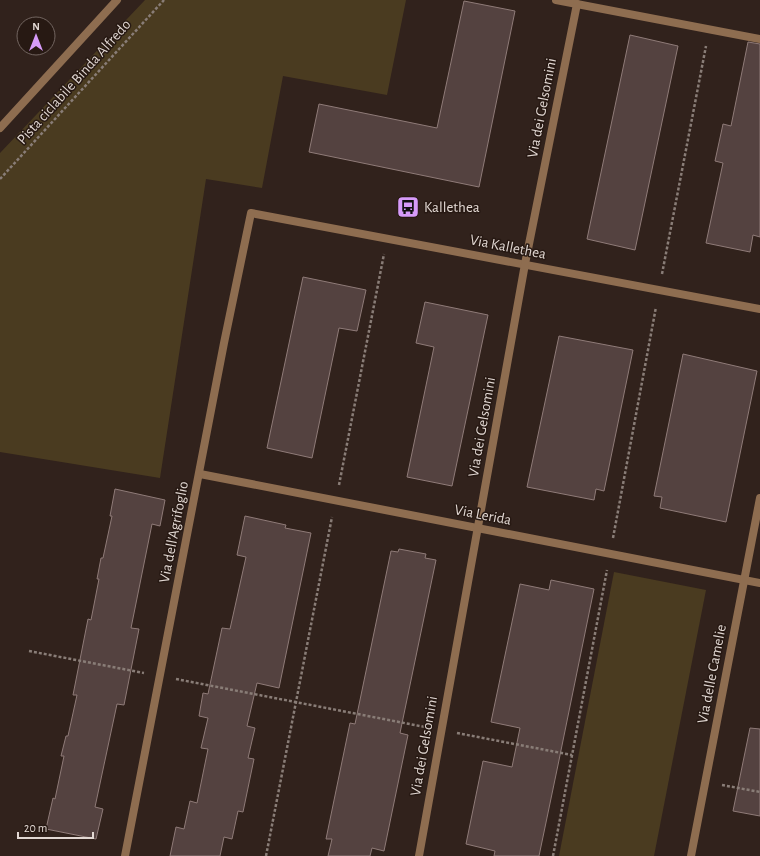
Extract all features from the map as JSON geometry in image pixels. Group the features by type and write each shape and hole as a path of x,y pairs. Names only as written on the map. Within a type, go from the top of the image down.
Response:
{"street":[{"path":"0,128 117,0"},
{"path":"556,0 760,39"},
{"name":"Via dei Gelsomini","path":"419,856 525,264 577,4"},
{"name":"Via Kallethea","path":"251,213 760,309"},
{"name":"Via dell'Agrifoglio","path":"125,856 251,213"},
{"name":"Via Lerida","path":"200,474 760,583"},
{"name":"Via delle Camelie","path":"691,856 760,498"}],"path":[{"name":"Pista ciclabile Binda Alfredo","path":"0,179 164,0"},
{"path":"553,856 709,29"},
{"path":"266,856 387,238"},
{"path":"29,651 572,755"},
{"path":"706,782 760,792"}],"shaded area":[{"path":"145,0 406,0 387,95 283,76 262,188 206,179 160,478 0,452 0,153"},
{"path":"614,572 706,590 654,856 559,856"}],"building":[{"path":"464,1 515,11 479,187 309,152 319,104 437,128"},
{"path":"630,35 678,46 635,250 587,239"},
{"path":"748,42 760,44 760,237 753,235 750,252 706,243 723,163 715,161 723,124 731,126"},
{"path":"303,277 366,290 357,331 339,328 312,458 267,448"},
{"path":"425,302 488,315 452,486 407,477 434,347 416,343"},
{"path":"559,336 633,350 604,491 596,489 594,500 527,487"},
{"path":"683,354 757,371 726,522 660,508 662,497 654,496"},
{"path":"115,489 165,500 160,526 152,524 131,628 139,629 124,705 117,704 95,807 103,809 96,839 46,829 53,798 55,799 64,756 61,756 66,736 68,736 77,695 73,695 88,619 91,620 99,579 97,579 101,558 103,558 112,516 110,516"},
{"path":"245,516 286,525 285,528 311,533 279,688 257,683 247,726 255,728 248,758 254,759 243,812 238,811 232,839 224,837 220,856 170,856 176,827 184,829 190,801 197,803 208,749 201,748 208,718 199,716 203,693 208,694 222,628 230,629 246,557 237,555"},
{"path":"399,549 426,554 425,558 436,560 400,733 408,735 384,851 372,848 370,856 328,856 332,839 326,839 350,723 355,724 391,551 398,552"},
{"path":"551,580 594,589 558,765 539,856 494,856 495,851 466,844 483,761 512,767 520,728 491,722 520,584 549,590"},
{"path":"750,728 760,729 760,816 733,811"}],"place":[{"name":"Kallethea","path":"408,207"}]}
